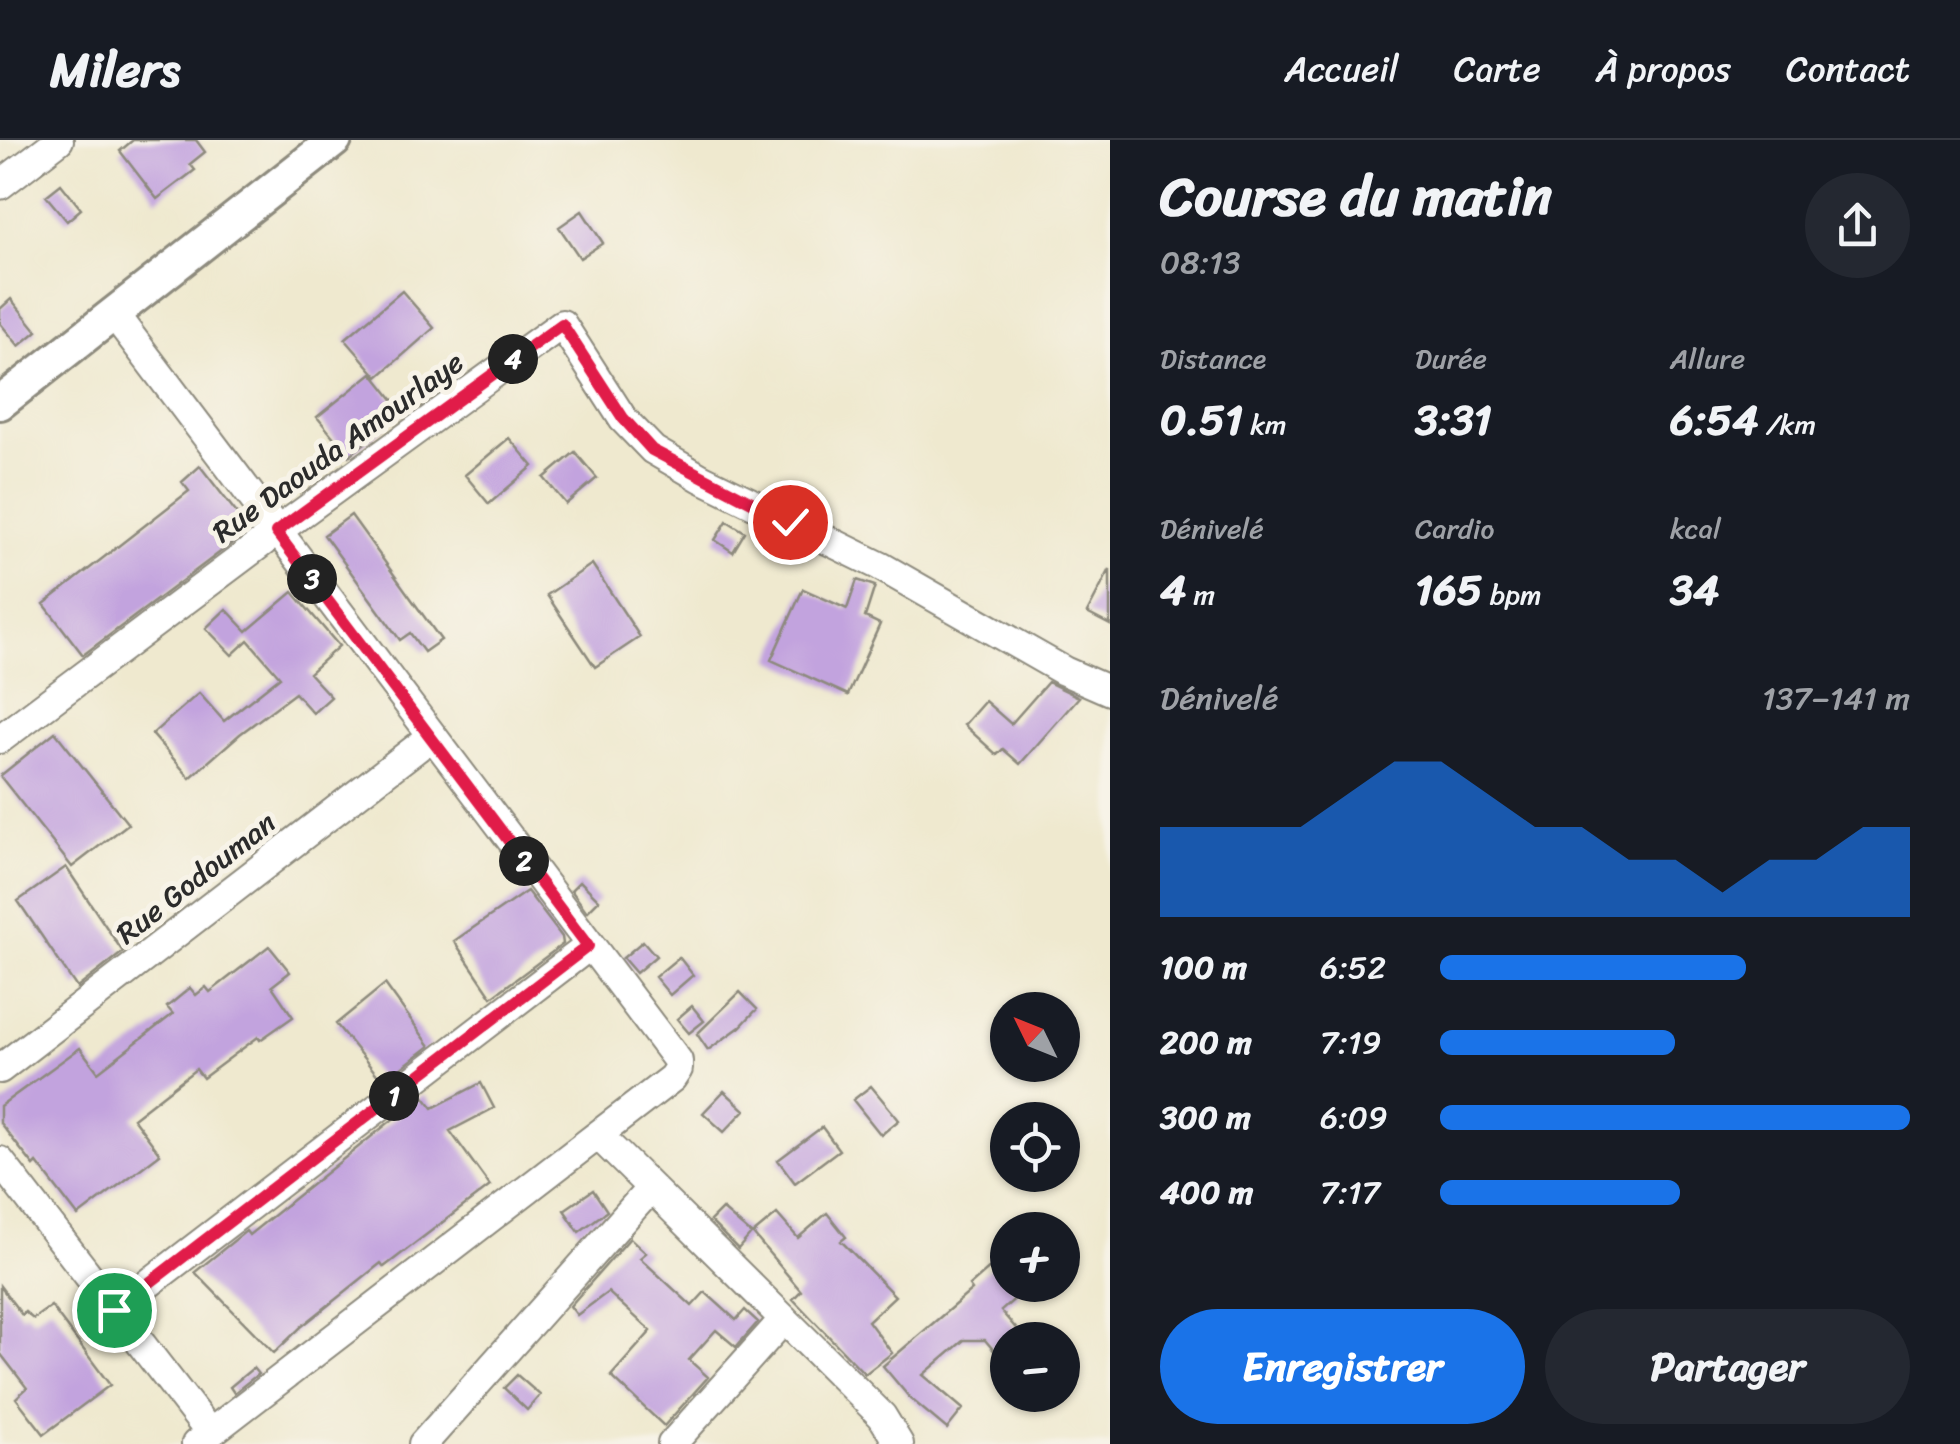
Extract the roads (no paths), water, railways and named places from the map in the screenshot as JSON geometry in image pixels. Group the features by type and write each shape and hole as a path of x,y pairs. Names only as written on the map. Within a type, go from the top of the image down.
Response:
{"street":[{"path":"0,185 59,140"},
{"path":"0,402 335,140"},
{"path":"0,1161 114,1310 203,1438 672,1078 678,1069 678,1061 114,314"},
{"name":"Rue Daouda Amourlaye","path":"0,739 562,324 623,418 652,450 880,566 1064,671 1110,691"},
{"name":"Rue Godouman","path":"0,1070 431,737"},
{"path":"114,1310 588,946"},
{"path":"598,1135 882,1416 899,1444"},
{"path":"423,1444 651,1188"},
{"path":"672,1444 784,1319"}]}
